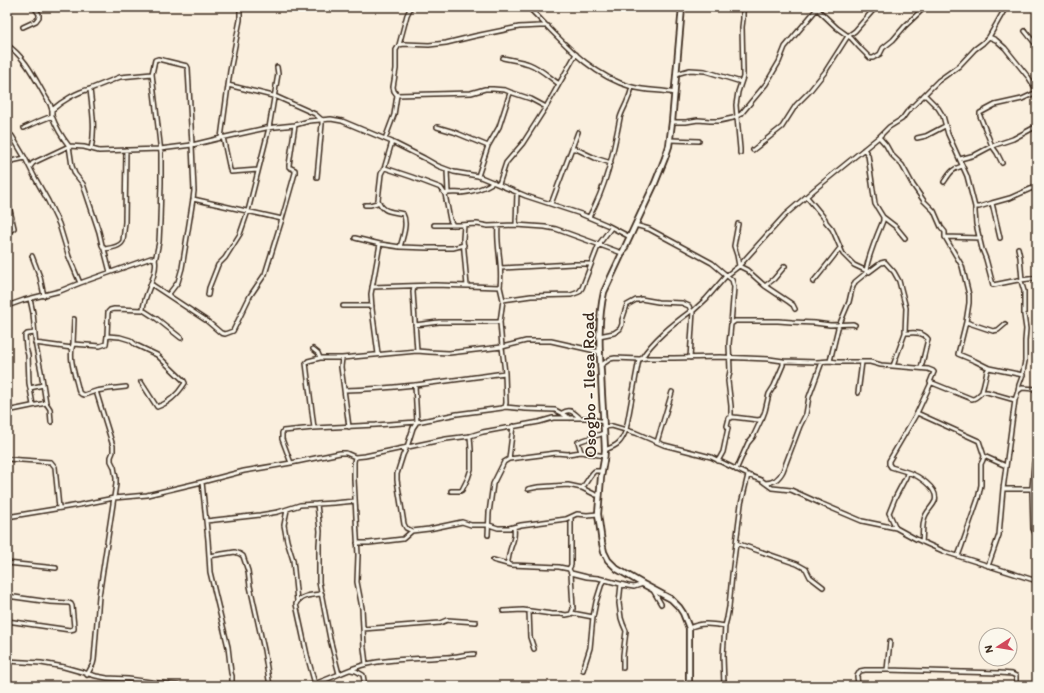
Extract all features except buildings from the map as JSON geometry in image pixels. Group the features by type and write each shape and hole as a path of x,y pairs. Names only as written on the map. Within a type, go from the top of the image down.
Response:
{"main road":[{"name":"Osogbo - Ilesa Road","path":"682,7 670,140 663,162 604,292 600,315 600,366 605,453 598,514 602,543 608,560 617,569 671,599 680,607 686,618 689,628 689,686"}],"street":[{"path":"23,27 36,21 39,17 39,14 34,7"},
{"path":"240,7 240,20 230,71 222,137 231,172 258,170"},
{"path":"385,139 394,115 397,94 393,87 396,69 396,50 411,7"},
{"path":"528,7 576,54 599,72 615,81 632,87 664,90 675,93"},
{"path":"740,153 737,99 744,70 742,27 743,7"},
{"path":"753,150 782,127 796,104 809,92 825,72 848,36 855,31 876,7"},
{"path":"672,122 698,120 719,121 737,117 741,114 766,84 779,62 785,47 815,8 848,36 870,58 874,58 880,54 883,48 893,40 925,7"},
{"path":"488,535 493,484 504,462 509,459 556,453 605,453 620,443 626,430 640,359 656,339 669,327 706,299 726,276 739,266 785,215 889,127 902,119 938,81 959,66 989,37 1006,7"},
{"path":"399,45 429,45 446,43 519,27 548,26"},
{"path":"1025,31 1037,46"},
{"path":"989,37 996,40 1005,48 1029,78 1037,91 1022,99 996,105 980,112 980,116 992,146 1002,163"},
{"path":"7,45 16,51 27,66 50,104 55,124 62,138 69,146 75,174 83,184 99,232 110,272"},
{"path":"499,184 506,163 522,143 546,107 576,54"},
{"path":"504,58 520,61 537,68 559,84"},
{"path":"143,310 145,299 151,284 159,242 161,161 152,74 156,59 187,66 188,68 192,145 194,191 182,268 178,282 168,295"},
{"path":"208,295 209,288 218,265 225,258 240,234 248,211 270,128 278,67"},
{"path":"676,74 690,70 705,71 741,82"},
{"path":"52,110 67,99 120,77 152,74"},
{"path":"228,85 274,96 315,114 322,120"},
{"path":"589,217 597,203 600,192 607,178 620,117 629,98 632,87"},
{"path":"90,89 94,130 91,149"},
{"path":"397,94 471,93 480,90 505,90 531,99 546,107"},
{"path":"478,176 488,146 499,126 510,92"},
{"path":"923,96 926,96 941,112 952,144 967,176 975,206 976,224 993,285 1013,280 1037,278"},
{"path":"737,112 741,114"},
{"path":"24,128 52,116"},
{"path":"30,167 33,163 69,146 99,151 160,150 192,145 222,137 270,128 309,121 331,119 342,121 392,142 447,170 478,176 517,192 589,217 630,237"},
{"path":"317,177 322,120"},
{"path":"151,284 158,287 207,321 221,333 225,334 233,332 250,296 265,274 282,220 295,173 295,170 289,167 289,165 295,124"},
{"path":"917,138 926,136 945,126"},
{"path":"960,159 1013,139 1037,126"},
{"path":"437,127 454,132 488,146"},
{"path":"551,204 578,132"},
{"path":"12,136 30,167 59,224 69,257 80,283"},
{"path":"879,137 886,144 891,154 902,165 924,201 934,211 941,227 945,232 945,237 962,266 969,295 969,303 958,354 989,368 1023,375"},
{"path":"670,140 699,141"},
{"path":"392,142 384,169 381,174 378,200 384,210 404,215 404,234 400,246"},
{"path":"572,148 610,163"},
{"path":"864,149 868,155 875,204 883,217 896,227 905,238"},
{"path":"104,249 120,245 123,241 125,222 126,150"},
{"path":"7,162 24,158"},
{"path":"944,182 955,168 962,166"},
{"path":"384,169 392,170 436,186 441,188 446,193 461,193 487,186 494,182"},
{"path":"447,170 446,193 450,220 453,226"},
{"path":"975,206 979,207 1010,198 1037,186"},
{"path":"516,225 517,192"},
{"path":"7,197 14,228 7,233"},
{"path":"807,197 832,229 843,254 850,262 866,270 867,272 884,262 894,272 899,281 906,308 905,334 893,366"},
{"path":"193,199 282,220"},
{"path":"365,205 377,203 378,200"},
{"path":"992,203 1000,238"},
{"path":"830,361 838,328 844,317 855,282 866,273 883,217"},
{"path":"738,224 734,246 739,266"},
{"path":"434,225 516,225 556,229 622,253"},
{"path":"464,225 463,231 467,286"},
{"path":"635,225 649,229 712,263 732,280 734,287 729,344 730,371 728,381 732,410 731,418 729,418 727,423 728,428 723,452 718,461"},
{"path":"498,226 497,236 501,268 500,287 503,300 500,322 505,373 505,407"},
{"path":"503,300 531,296 574,294 579,292 582,288 599,244 611,228"},
{"path":"945,237 980,238"},
{"path":"355,238 380,244 428,248 453,248 464,245"},
{"path":"378,354 371,294 380,244"},
{"path":"813,282 841,247"},
{"path":"988,566 998,534 1015,400 1019,382 1023,375 1025,357 1026,329 1024,315 1024,291 1021,280 1018,248"},
{"path":"32,256 40,277 44,296"},
{"path":"7,295 8,305 60,291 151,258 155,261"},
{"path":"501,268 591,264"},
{"path":"739,266 747,270 765,286 793,305 795,309"},
{"path":"765,286 774,279 785,266"},
{"path":"414,286 413,292 417,351"},
{"path":"372,287 500,287"},
{"path":"30,299 33,313 35,343 46,403 50,409 51,422"},
{"path":"599,336 614,333 620,329 627,305 636,300 641,299 658,302 682,303 690,306 692,311 690,358"},
{"path":"343,306 372,306"},
{"path":"73,344 102,346 106,344 108,312 114,309 143,310 157,318 181,338"},
{"path":"74,319 72,361 79,392 84,395 96,391 126,387"},
{"path":"731,324 735,320 739,320 855,325"},
{"path":"415,325 439,322 500,322"},
{"path":"966,322 993,330 998,330 1005,324"},
{"path":"33,405 29,383 28,355 25,336 27,334 35,333"},
{"path":"905,334 922,334 928,339 921,368"},
{"path":"107,336 130,340 136,345 157,355 185,383 181,390 171,400 157,408 141,382"},
{"path":"314,428 306,363 308,361 320,358 342,358 417,351 449,353 502,347 526,342 551,341 600,352"},
{"path":"35,343 72,348"},
{"path":"313,349 318,353 320,358"},
{"path":"342,358 341,367 349,427"},
{"path":"600,366 610,359 615,358 729,358 769,359 783,362 870,362 881,365 921,368 933,371 931,383 917,413 889,461 891,467 921,478 934,490 935,501 925,515 923,521 922,542"},
{"path":"736,470 748,443 763,417 769,394 774,386 783,362"},
{"path":"765,483 772,483 780,478 783,472 806,414 809,397 822,362"},
{"path":"858,393 862,362"},
{"path":"930,382 974,399 977,398 982,392 989,368"},
{"path":"345,390 367,390 415,385 505,373"},
{"path":"30,388 43,385"},
{"path":"415,385 417,422 412,428 407,447 403,454 397,480 404,524 406,528 412,531 437,528 462,522 472,525 489,525 503,528 566,519 577,514 598,514"},
{"path":"1018,391 1022,388 1037,389"},
{"path":"87,675 94,660 99,596 116,478 111,461 113,446 96,391"},
{"path":"657,442 672,392"},
{"path":"982,392 1015,400"},
{"path":"7,411 46,403"},
{"path":"291,463 282,439 283,431 314,428 376,426 417,422 505,407 555,410 570,418"},
{"path":"562,413 570,411 580,417"},
{"path":"917,413 979,441 984,456 981,464 981,485 978,499 958,556"},
{"path":"7,504 8,517 114,498 147,495 244,471 346,452 355,456 370,455 553,418 580,417 636,433 664,445 702,454 760,480 774,489 790,490 862,521 896,528 945,552 1037,581"},
{"path":"731,418 761,420"},
{"path":"509,459 514,426"},
{"path":"581,452 578,442 604,433"},
{"path":"451,491 461,491 468,478 471,468 470,436"},
{"path":"355,456 355,502 358,555 357,582 362,604 366,664"},
{"path":"984,456 1006,466"},
{"path":"7,458 51,462 55,467 59,508"},
{"path":"1037,461 1034,464 1032,489 1033,529 1035,533 1037,533"},
{"path":"582,488 593,472 602,471"},
{"path":"896,528 889,513 907,472"},
{"path":"724,686 723,656 725,626 729,607 741,504 748,475"},
{"path":"202,482 210,572 228,646 232,686"},
{"path":"528,489 568,485 582,488 593,494 600,495"},
{"path":"1003,489 1032,489"},
{"path":"1032,497 1037,497"},
{"path":"206,521 284,511 300,505 355,502"},
{"path":"317,504 320,531 319,582 330,639 340,674"},
{"path":"287,510 284,525 293,560 297,601 296,604 315,684"},
{"path":"569,570 571,565 571,517"},
{"path":"508,564 515,533 514,527"},
{"path":"357,543 403,539 412,531"},
{"path":"736,543 797,564 806,569 810,577 823,587"},
{"path":"209,556 235,552 243,556 248,571 270,686"},
{"path":"493,560 518,566 559,567 569,570 571,573 572,613"},
{"path":"7,563 56,568"},
{"path":"571,573 613,581 624,586 634,587 643,584"},
{"path":"583,670 590,648 593,617 600,587 604,580"},
{"path":"621,584 619,603 621,618 626,632 623,668"},
{"path":"652,589 661,604"},
{"path":"297,601 307,596 322,594"},
{"path":"7,596 69,603 72,606 74,629 70,630 7,621"},
{"path":"503,611 523,610 566,615 572,613 593,617"},
{"path":"529,611 530,637 534,649"},
{"path":"363,629 440,623 447,620 476,622"},
{"path":"689,628 700,624 725,626"},
{"path":"887,670 890,641"},
{"path":"307,686 366,664 474,654"},
{"path":"7,661 41,663 87,675 107,678 185,686"},
{"path":"351,670 363,675 365,686"},
{"path":"858,686 858,676 860,671 865,670 1012,674 1016,676 1016,686"}]}
